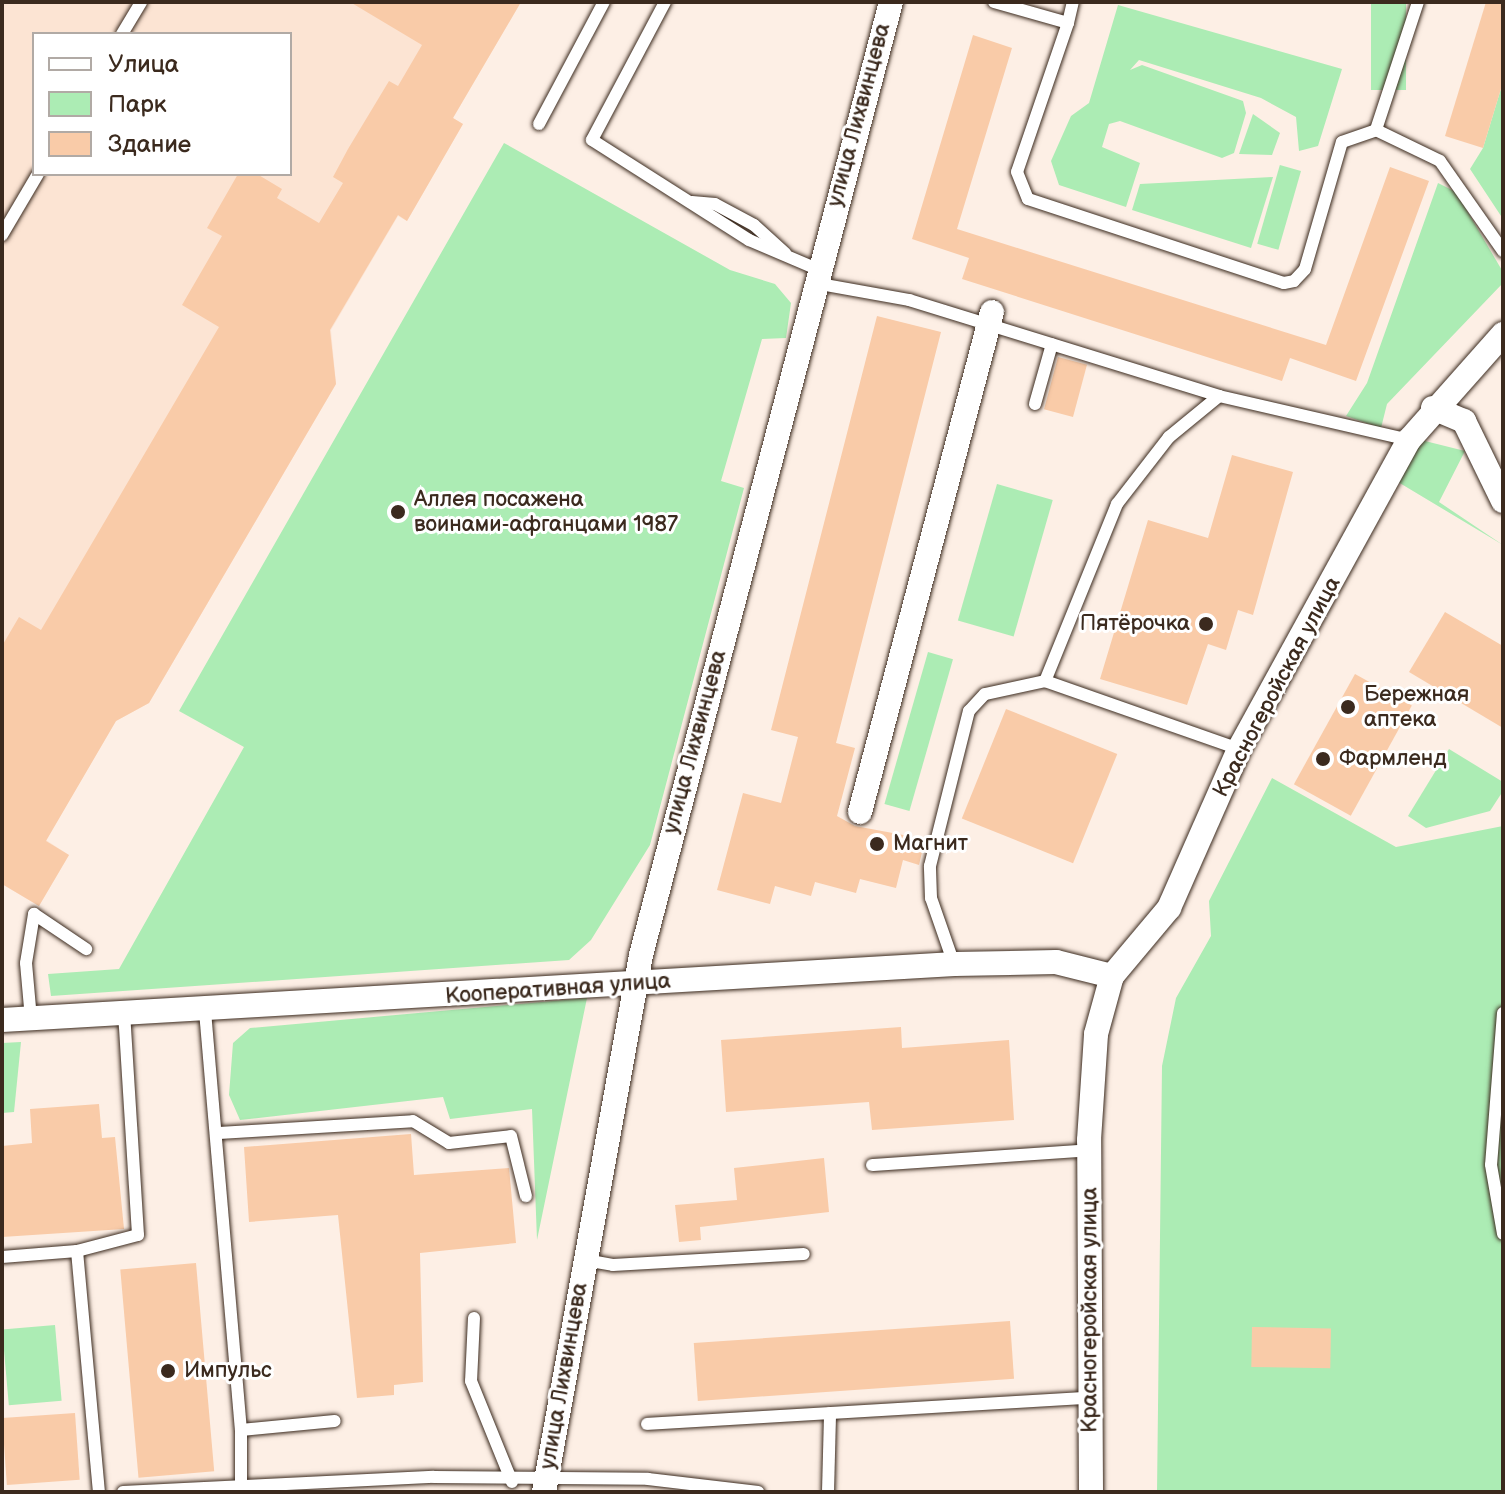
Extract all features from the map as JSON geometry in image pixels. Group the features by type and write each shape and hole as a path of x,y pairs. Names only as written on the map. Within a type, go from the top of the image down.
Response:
{"street":[{"name":"улица Лихвинцева","path":"545,1485 635,984 815,276 891,2"},
{"path":"860,812 991,318"},
{"name":"Красногеройская улица","path":"1091,1492 1090,1150 1096,1034 1112,976 1169,908 1239,749 1409,440 1433,408 1503,334"},
{"path":"1433,408 1464,421 1478,440 1484,468 1503,501"},
{"name":"Кооперативная улица","path":"2,1020 205,1011 954,964 1056,962 1112,976"}],"lane":[{"path":"123,32 141,2"},
{"path":"539,124 604,2"},
{"path":"665,2 592,140 689,202 713,209 815,276 991,318 1052,344 1219,396 1409,440"},
{"path":"994,2 1068,23"},
{"path":"1073,2 1017,172 1028,199 1284,283 1294,281 1305,269 1342,142 1376,130 1440,161 1503,251"},
{"path":"1376,130 1418,2"},
{"path":"2,235 37,176"},
{"path":"1035,404 1052,344"},
{"path":"1045,681 1117,504 1169,437 1219,396"},
{"path":"954,964 931,898 930,866 969,711 985,694 1045,681 1239,749"},
{"path":"31,1019 26,963 34,914 86,949"},
{"path":"205,1011 219,1133 241,1430 241,1486"},
{"path":"1503,1013 1491,1165 1503,1234"},
{"path":"2,1257 77,1251 138,1235 124,1014"},
{"path":"219,1133 413,1121 449,1143 511,1136 526,1196"},
{"path":"872,1165 1090,1150"},
{"path":"77,1251 99,1492"},
{"path":"585,1260 613,1265 804,1254"},
{"path":"474,1318 471,1381 512,1482"},
{"path":"647,1424 1090,1398"},
{"path":"828,1492 830,1413"},
{"path":"241,1430 335,1421"},
{"path":"123,1492 434,1477 545,1485 648,1479 758,1492"}],"shaded area":[{"path":"2,2 521,2 453,118 463,124 407,221 398,216 331,330 336,384 149,703 116,721 46,840 69,855 39,906 2,884"}],"green space":[{"path":"1371,2 1406,2 1406,90 1371,90"},
{"path":"1118,5 1342,69 1318,146 1299,151 1296,117 1261,98 1139,60 1130,70 1142,65 1243,101 1246,113 1234,153 1222,158 1120,121 1109,124 1102,147 1140,163 1126,207 1059,185 1051,161 1071,116 1089,103"},
{"path":"1503,82 1503,219 1470,169 1483,148"},
{"path":"1253,114 1280,133 1272,155 1239,154"},
{"path":"504,143 730,270 775,284 791,303 786,338 762,339 721,481 744,488 650,845 591,940 569,960 51,996 48,974 119,969 244,747 179,711"},
{"path":"1280,165 1301,171 1278,250 1257,244"},
{"path":"1273,177 1251,248 1132,210 1140,184"},
{"path":"1438,183 1456,192 1503,272 1503,283 1387,404 1381,428 1346,416 1367,383"},
{"path":"1417,439 1465,451 1439,502 1503,545 1398,482"},
{"path":"997,484 1053,500 1014,636 958,620"},
{"path":"928,652 953,659 909,811 884,804"},
{"path":"1449,749 1503,782 1503,791 1490,811 1426,828 1408,816"},
{"path":"1272,778 1396,847 1503,826 1503,1492 1157,1492 1162,1066 1176,998 1211,936 1209,901"},
{"path":"587,998 537,1240 532,1109 450,1119 443,1097 240,1120 229,1095 233,1043 250,1028"},
{"path":"21,1042 14,1112 2,1113 2,1043"},
{"path":"55,1325 62,1401 9,1405 2,1330"}],"building":[{"path":"350,2 521,2 453,118 463,124 407,221 398,215 330,330 336,384 149,703 116,721 46,841 69,855 39,906 2,884 2,646 19,617 41,630 219,327 182,305 222,236 207,228 237,176 260,176 282,189 277,198 319,223 343,183 333,177 348,149 389,81 398,86 422,45"},
{"path":"1486,2 1503,2 1503,82 1483,148 1445,136"},
{"path":"973,35 1012,48 957,229 1326,345 1390,167 1429,181 1356,381 1290,358 1282,381 962,279 969,258 912,239"},
{"path":"877,316 941,332 836,743 855,748 837,816 855,826 925,839 919,865 903,860 896,888 860,879 856,893 815,882 811,896 775,886 770,904 717,890 743,793 781,803 798,737 771,730"},
{"path":"1058,357 1087,365 1073,417 1044,409"},
{"path":"1232,455 1293,472 1253,615 1238,610 1226,650 1208,644 1187,705 1100,679 1148,520 1208,538"},
{"path":"1445,612 1503,646 1503,728 1409,672"},
{"path":"1355,674 1412,706 1351,816 1294,784"},
{"path":"1006,709 1117,754 1073,863 962,818"},
{"path":"901,1027 902,1048 1009,1040 1014,1120 872,1130 869,1102 726,1112 721,1040"},
{"path":"99,1104 102,1138 115,1137 124,1229 2,1237 2,1146 32,1143 30,1109"},
{"path":"411,1134 414,1175 509,1168 516,1243 420,1253 423,1382 394,1385 394,1395 357,1398 338,1215 249,1222 244,1147"},
{"path":"824,1158 829,1212 700,1227 701,1240 679,1242 675,1205 737,1200 734,1168"},
{"name":"Импульс","path":"196,1263 214,1471 139,1478 120,1270"},
{"path":"1010,1321 1014,1379 698,1401 694,1343"},
{"path":"1252,1327 1331,1328 1330,1368 1251,1367"},
{"path":"75,1413 80,1480 7,1485 2,1418"}],"place":[{"name":"Аллея посажена воинами-афганцами 1987","path":"398,512"},
{"name":"Пятёрочка","path":"1206,624"},
{"name":"Бережная аптека","path":"1348,707"},
{"name":"Фармленд","path":"1323,759"},
{"name":"Магнит","path":"877,844"},
{"name":"Импульс","path":"168,1371"}]}
